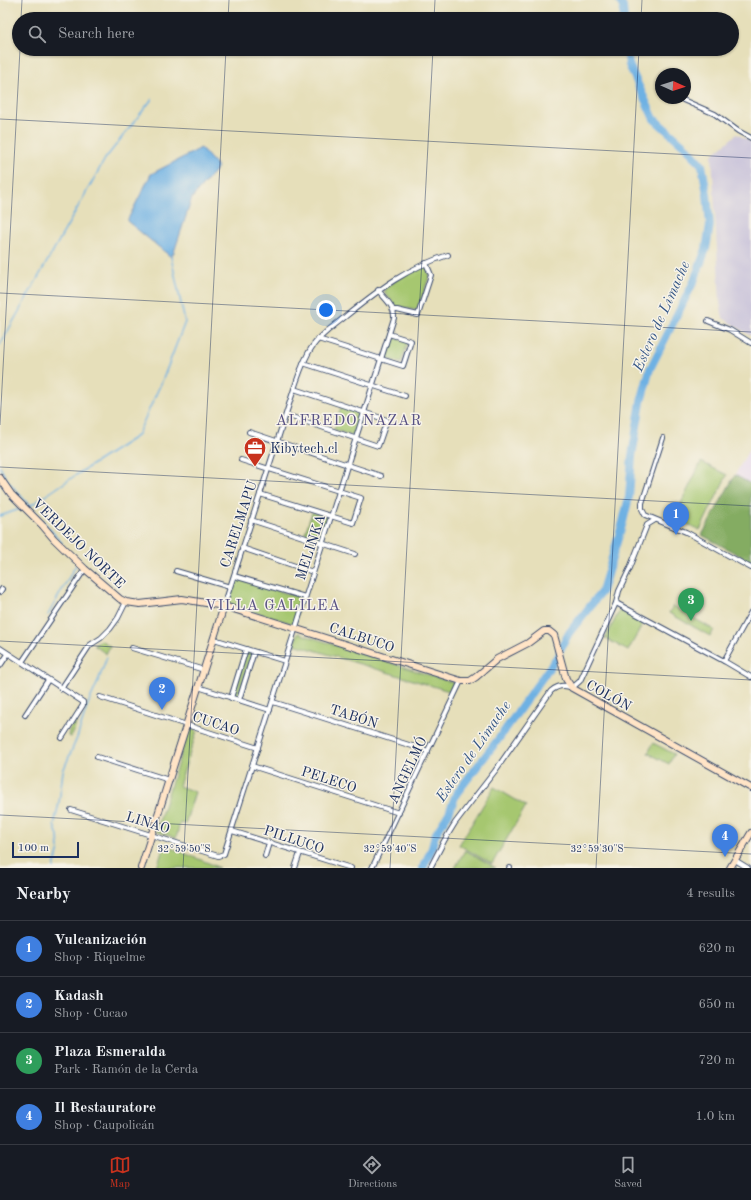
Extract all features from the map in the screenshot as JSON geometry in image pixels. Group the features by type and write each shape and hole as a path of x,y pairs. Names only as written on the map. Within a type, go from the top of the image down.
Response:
{"street":[{"path":"691,104 715,114 738,131 751,138"},
{"name":"CARELMAPU","path":"142,868 251,520 294,389 309,351 318,339 327,331 378,290 399,276 426,263 448,255"},
{"path":"378,290 394,310 418,315 432,275 426,263"},
{"name":"MELINKA","path":"218,856 222,856 225,853 295,628 373,386 394,318 394,310"},
{"path":"708,321 730,330 751,343"},
{"path":"318,339 403,366 411,341 389,334"},
{"path":"304,363 406,396"},
{"path":"286,415 378,446 387,420 294,389"},
{"path":"249,432 381,476"},
{"path":"662,438 642,506 645,514 655,520 686,532 751,568"},
{"path":"241,460 361,498 354,523 260,494"},
{"name":"VERDEJO NORTE","path":"0,478 11,494 85,569 120,599 126,602 140,604 182,599 224,606"},
{"path":"251,520 355,554"},
{"path":"430,868 455,823 495,771 551,692 559,686 572,688 580,681 616,603 619,591 647,525 655,520"},
{"path":"242,548 314,572"},
{"path":"22,662 85,569"},
{"path":"176,571 230,587"},
{"path":"234,576 305,598"},
{"path":"61,688 90,645 101,638 110,629 124,608 126,602"},
{"path":"616,603 751,677"},
{"name":"CALBUCO","path":"224,606 461,681 470,681"},
{"path":"724,661 751,612"},
{"name":"COLÓN","path":"470,681 497,659 528,643 547,630 554,635 566,679 572,688 751,788"},
{"path":"214,639 285,662"},
{"path":"0,648 82,702 83,705 62,738"},
{"path":"132,648 204,670"},
{"path":"230,698 246,649"},
{"path":"239,700 254,652"},
{"path":"0,666 8,654"},
{"path":"25,715 48,680"},
{"name":"ANGELMÓ","path":"372,868 461,681"},
{"path":"198,687 270,710"},
{"name":"CUCAO","path":"100,697 258,748"},
{"name":"TABÓN","path":"272,702 428,751"},
{"path":"97,757 169,780"},
{"name":"PELECO","path":"252,766 399,812"},
{"name":"LINAO","path":"71,810 152,834 218,856"},
{"name":"PILLUCO","path":"232,831 351,868"},
{"path":"730,868 751,833"},
{"path":"265,856 269,843"},
{"path":"295,868 300,852"},
{"path":"735,860 748,868"},
{"path":"331,868 332,863"}],"shaded area":[{"path":"737,134 751,142 751,336 723,318 720,303 712,155"},
{"path":"751,446 751,484 735,475"}],"green space":[{"path":"426,265 430,274 419,307 414,310 396,306 385,293 385,288 399,278"},
{"path":"392,337 408,342 401,363 385,358"},
{"path":"341,407 361,413 353,436 334,430"},
{"path":"701,462 727,475 700,530 674,518"},
{"path":"735,475 751,484 751,562 702,535"},
{"path":"312,512 327,517 321,538 305,533"},
{"path":"236,578 302,598 294,624 228,604"},
{"path":"673,606 714,630 710,636 669,613"},
{"path":"620,610 643,623 628,651 605,638"},
{"path":"298,633 454,683 449,691 294,644"},
{"path":"101,640 110,646 106,654 94,645"},
{"path":"246,651 252,653 238,698 232,696"},
{"path":"77,717 73,733 71,737 68,736 69,730"},
{"path":"189,728 197,731 179,786 195,792 185,824 180,823 176,838 156,831"},
{"path":"653,743 674,754 669,764 648,753"},
{"path":"494,787 526,806 492,864 459,845"},
{"path":"164,845 211,864 219,868 157,868"},
{"path":"465,850 496,868 455,868"}],"water":[{"path":"201,148 218,167 192,198 171,257 127,221 151,174"}],"waterway":[{"name":"Estero de Limache","path":"619,0 623,7 623,12"},
{"name":"Estero de Limache","path":"560,650 569,633 602,591 629,497 632,456 641,402 650,369 694,281 706,249 710,225 702,165 687,148 654,119 629,65 628,56"},
{"path":"0,345 105,159 152,99"},
{"path":"26,507 33,504 137,436 163,379 185,322 171,257"},
{"path":"0,467 7,480 62,543"},
{"path":"0,516 23,508"},
{"path":"48,615 76,565"},
{"path":"54,868 59,849 58,836 54,825 59,803 63,771 107,657"},
{"name":"Estero de Limache","path":"423,868 432,848 435,835 449,813 456,794 500,737 557,657"}],"place":[{"name":"Kibytech.cl","path":"255,468"},
{"name":"Vulcanización","path":"676,535"},
{"name":"Plaza Esmeralda","path":"691,621"},
{"name":"Kadash","path":"162,710"},
{"name":"Il Restauratore","path":"725,857"}],"district":[{"name":"ALFREDO NAZAR","path":"349,420"},
{"name":"VILLA GALILEA","path":"273,605"}]}
